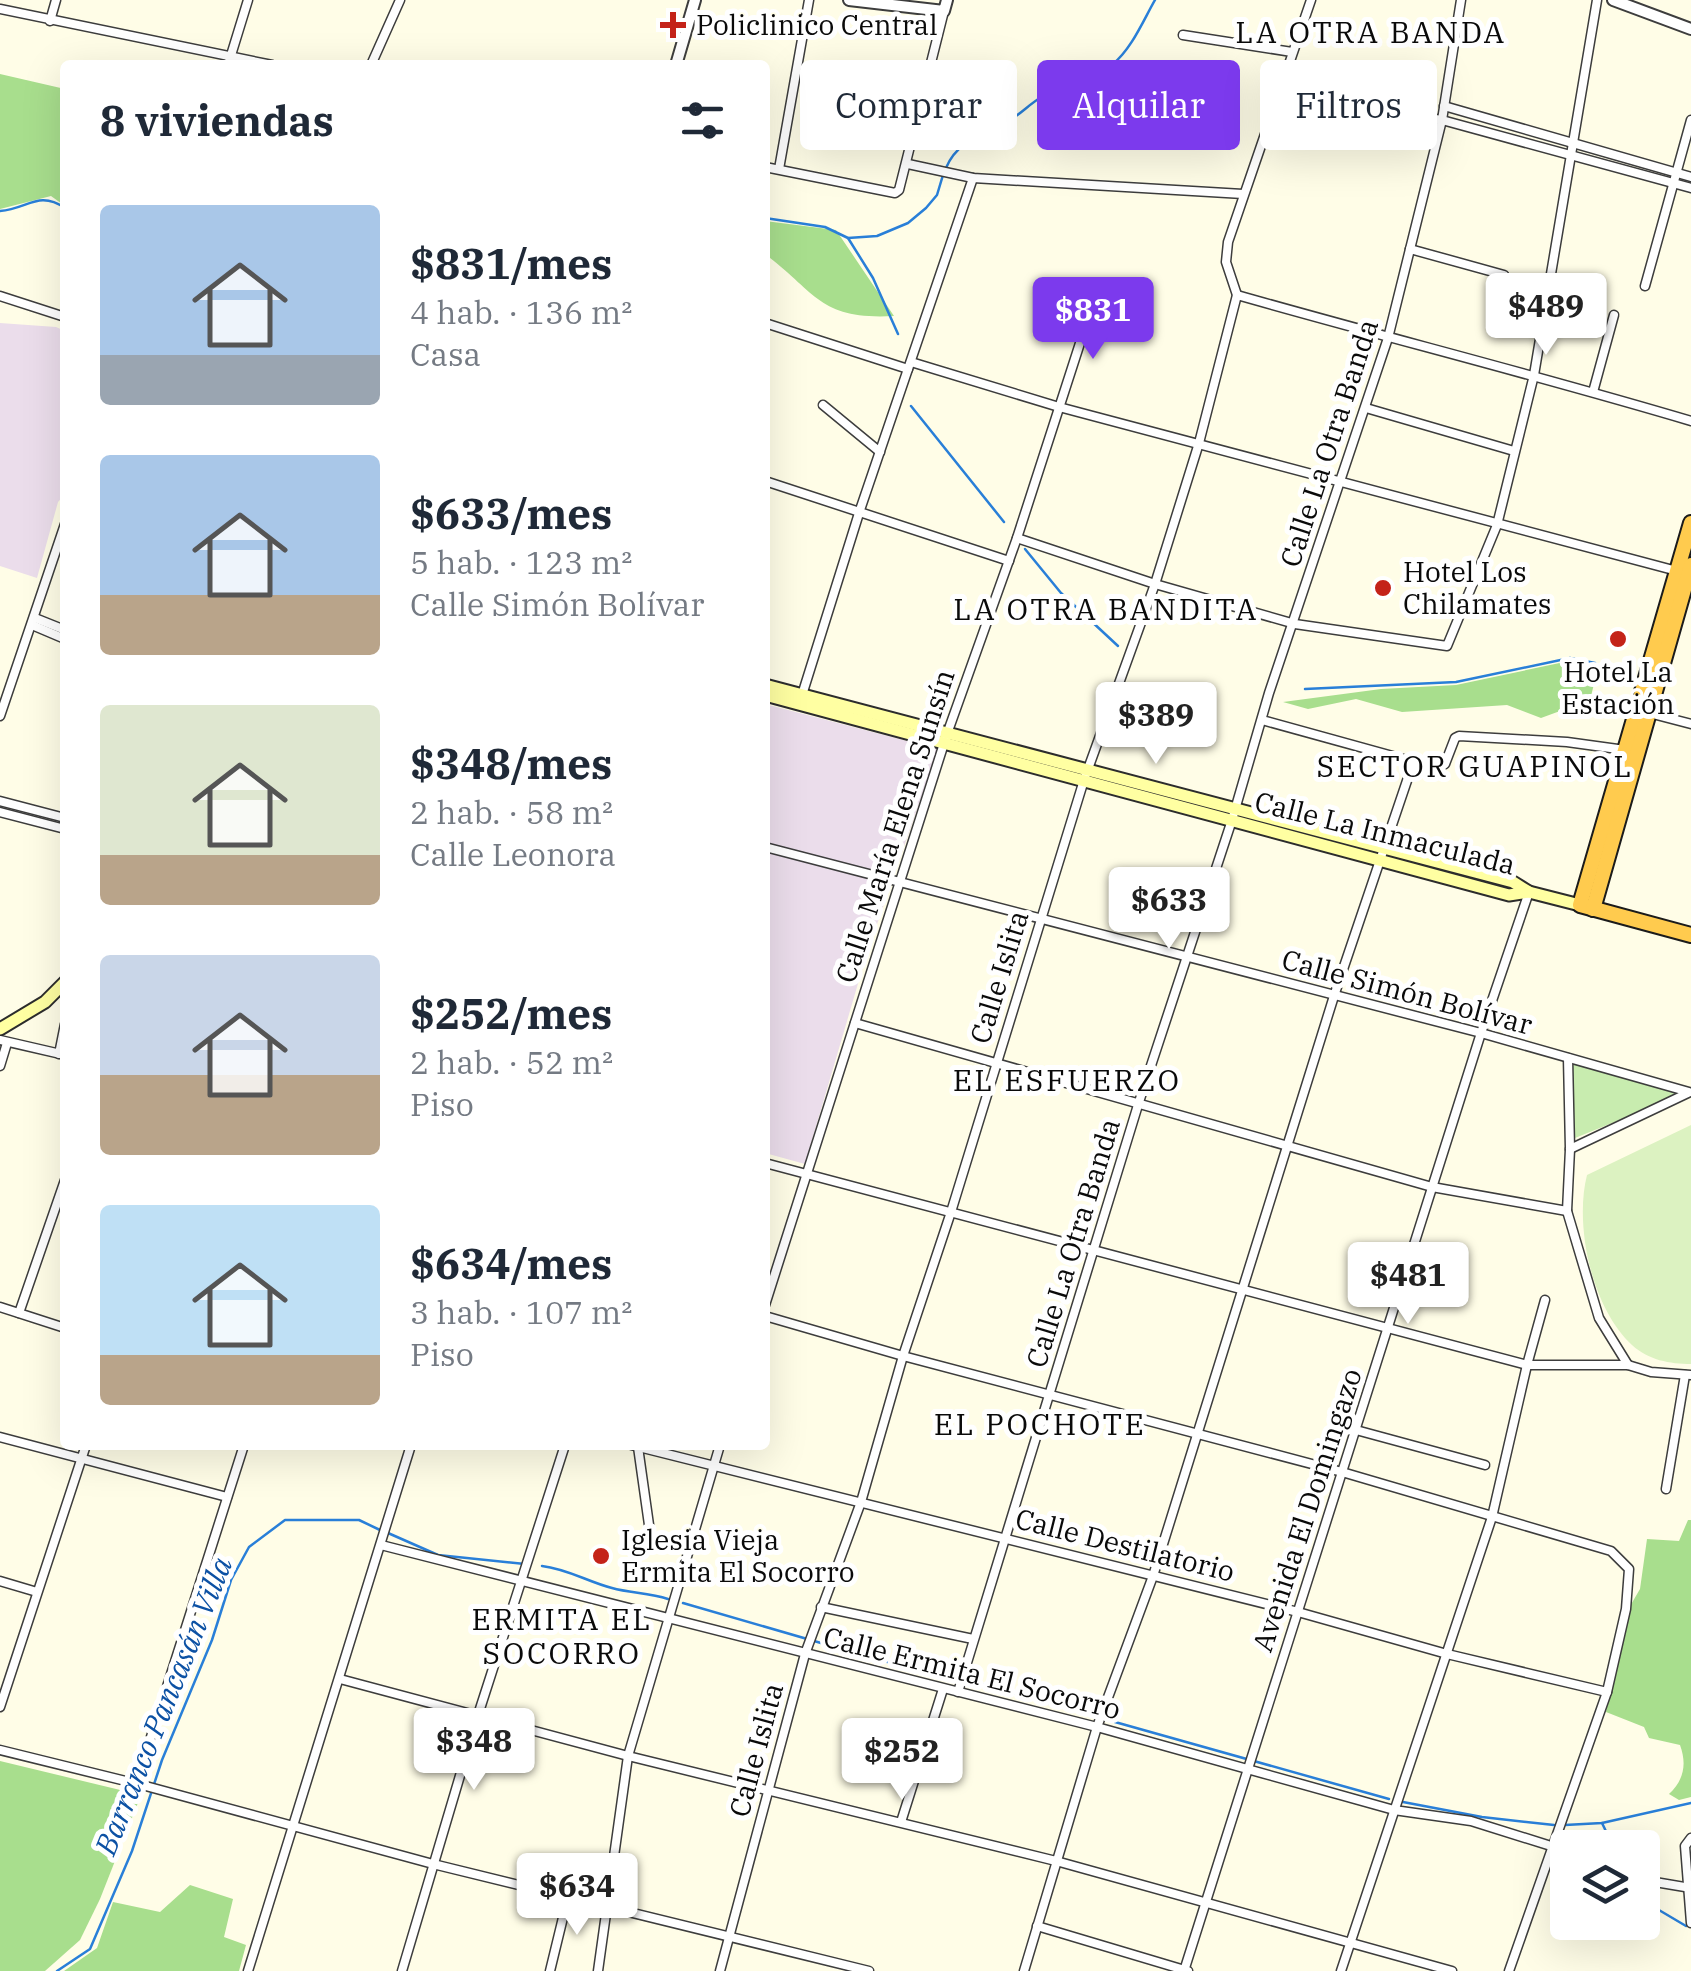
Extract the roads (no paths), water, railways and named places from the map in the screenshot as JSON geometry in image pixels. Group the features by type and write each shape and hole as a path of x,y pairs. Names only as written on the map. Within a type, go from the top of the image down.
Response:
{"highway":[{"path":"1691,523 1687,572 1663,640 1587,907 1691,935"},
{"path":"1621,788 1624,750 1642,712"}],"main road":[{"name":"Calle La Inmaculada","path":"770,687 801,699 1384,855 1509,895 1528,892 1587,907"},
{"name":"Calle La Inmaculada","path":"770,696 801,699"},
{"path":"0,1029 45,1002 60,987"}],"street":[{"path":"50,21 56,0"},
{"path":"229,60 248,0"},
{"path":"372,60 400,0"},
{"path":"677,60 694,0"},
{"path":"779,170 808,0"},
{"path":"770,168 895,193 899,190 946,5 849,0"},
{"path":"1289,60 1311,0"},
{"name":"Calle La Otra Banda","path":"958,1692 1138,1105 1388,338 1442,120 1461,0"},
{"path":"1017,538 1155,584 1295,624 1447,646 1497,525 1534,374 1597,0"},
{"path":"1612,0 1691,29"},
{"path":"0,9 225,60"},
{"path":"1183,35 1292,52"},
{"path":"1444,106 1691,177"},
{"path":"1437,119 1691,188"},
{"path":"1645,286 1691,120"},
{"path":"1260,144 1228,242 1226,262 1237,294 1691,421"},
{"path":"1619,168 1622,157"},
{"path":"908,164 970,177 1242,194"},
{"path":"801,699 970,177"},
{"path":"1410,250 1504,274"},
{"name":"Calle Islita","path":"720,1971 806,1649 861,1502 903,1356 1086,775 1155,584 1198,443 1237,294"},
{"path":"0,296 60,315"},
{"name":"Calle María Elena Sunsín","path":"770,1290 945,738 1017,538 1092,306"},
{"path":"1593,392 1614,315"},
{"path":"770,324 909,366 1497,525 1687,572"},
{"path":"823,405 880,452"},
{"path":"1366,408 1514,451"},
{"path":"770,483 1009,561"},
{"path":"0,716 60,540"},
{"path":"34,622 60,629"},
{"path":"34,622 60,636"},
{"path":"1642,712 1691,724"},
{"path":"1262,720 1442,768 1459,736 1567,742 1624,750"},
{"path":"1024,1971 1096,1727 1153,1576 1334,996 1414,760"},
{"path":"0,800 60,817"},
{"path":"0,812 60,828"},
{"name":"Calle Simón Bolívar","path":"770,848 1481,1033 1690,1092"},
{"name":"Avenida El Domingazo","path":"1185,1971 1528,892"},
{"path":"855,1023 1432,1187 1566,1211"},
{"path":"0,1066 4,1042 60,1055"},
{"path":"1568,1058 1570,1150 1566,1211 1598,1318 1628,1365"},
{"path":"1570,1150 1690,1092"},
{"path":"770,1165 1526,1364 1628,1365 1688,1375 1666,1489"},
{"path":"19,1313 60,1194"},
{"path":"1341,1971 1492,1517 1526,1364 1545,1300"},
{"path":"0,1307 60,1326"},
{"path":"770,1317 1342,1472 1611,1551 1629,1569 1628,1589 1607,1692 1557,1830"},
{"path":"1356,1430 1485,1465"},
{"path":"0,1437 226,1496"},
{"path":"0,1706 84,1450"},
{"path":"139,1784 242,1450"},
{"path":"248,1971 409,1450"},
{"path":"402,1971 563,1450"},
{"path":"636,1450 652,1546"},
{"name":"Calle Destilatorio","path":"652,1450 1607,1692"},
{"path":"598,1971 628,1756 718,1450"},
{"name":"Calle Ermita El Socorro","path":"382,1544 670,1619 806,1649 1394,1810 1471,1821 1550,1846"},
{"path":"0,1581 37,1592"},
{"path":"822,1608 973,1639"},
{"path":"340,1679 628,1756 1056,1860 1452,1971"},
{"path":"901,1822 942,1689"},
{"path":"0,1750 868,1971"},
{"path":"1691,1838 1685,1846 1691,1923"},
{"path":"1509,1971 1550,1849"},
{"path":"1660,1883 1690,1888"},
{"path":"550,1971 568,1897"},
{"path":"1038,1926 1185,1971"}],"waterway":[{"path":"946,168 957,151 971,140 1010,120 1043,96 1113,64 1155,0"},
{"path":"770,219 825,227 848,238 877,236 908,223 926,208 937,195 943,175"},
{"path":"0,211 40,201 60,205"},
{"path":"848,238 873,278 898,334"},
{"path":"911,406 1004,522"},
{"path":"1025,549 1061,593 1118,646"},
{"path":"1305,689 1456,682 1570,658 1595,663"},
{"name":"Barranco Pancasán Villa","path":"57,1971 90,1949 132,1851 162,1760 212,1640 231,1580 249,1547 285,1520 359,1520 380,1530"},
{"name":"Barranco Pancasán Villa","path":"388,1533 438,1555 525,1564"},
{"name":"Barranco Pancasán Villa","path":"542,1566 612,1588 668,1599"},
{"name":"Barranco Pancasán Villa","path":"683,1603 883,1661 956,1677"},
{"name":"Barranco Pancasán Villa","path":"970,1681 1091,1715"},
{"name":"Barranco Pancasán Villa","path":"1115,1722 1389,1799"},
{"name":"Barranco Pancasán Villa","path":"1403,1802 1554,1825"},
{"name":"Barranco Pancasán Villa","path":"1565,1825 1602,1823 1691,1803"},
{"path":"1602,1823 1605,1830"},
{"path":"1660,1911 1686,1926"}],"place":[{"name":"Policlinico Central","path":"673,25"},
{"name":"Hotel Los Chilamates","path":"1383,588"},
{"name":"Hotel La Estación","path":"1618,639"},
{"name":"Iglesia Vieja Ermita El Socorro","path":"601,1556"}],"district":[{"name":"LA OTRA BANDA","path":"1371,33"},
{"name":"LA OTRA BANDITA","path":"1106,610"},
{"name":"SECTOR GUAPINOL","path":"1475,767"},
{"name":"EL ESFUERZO","path":"1067,1081"},
{"name":"EL POCHOTE","path":"1040,1425"},
{"name":"ERMITA EL SOCORRO","path":"562,1637"}]}
